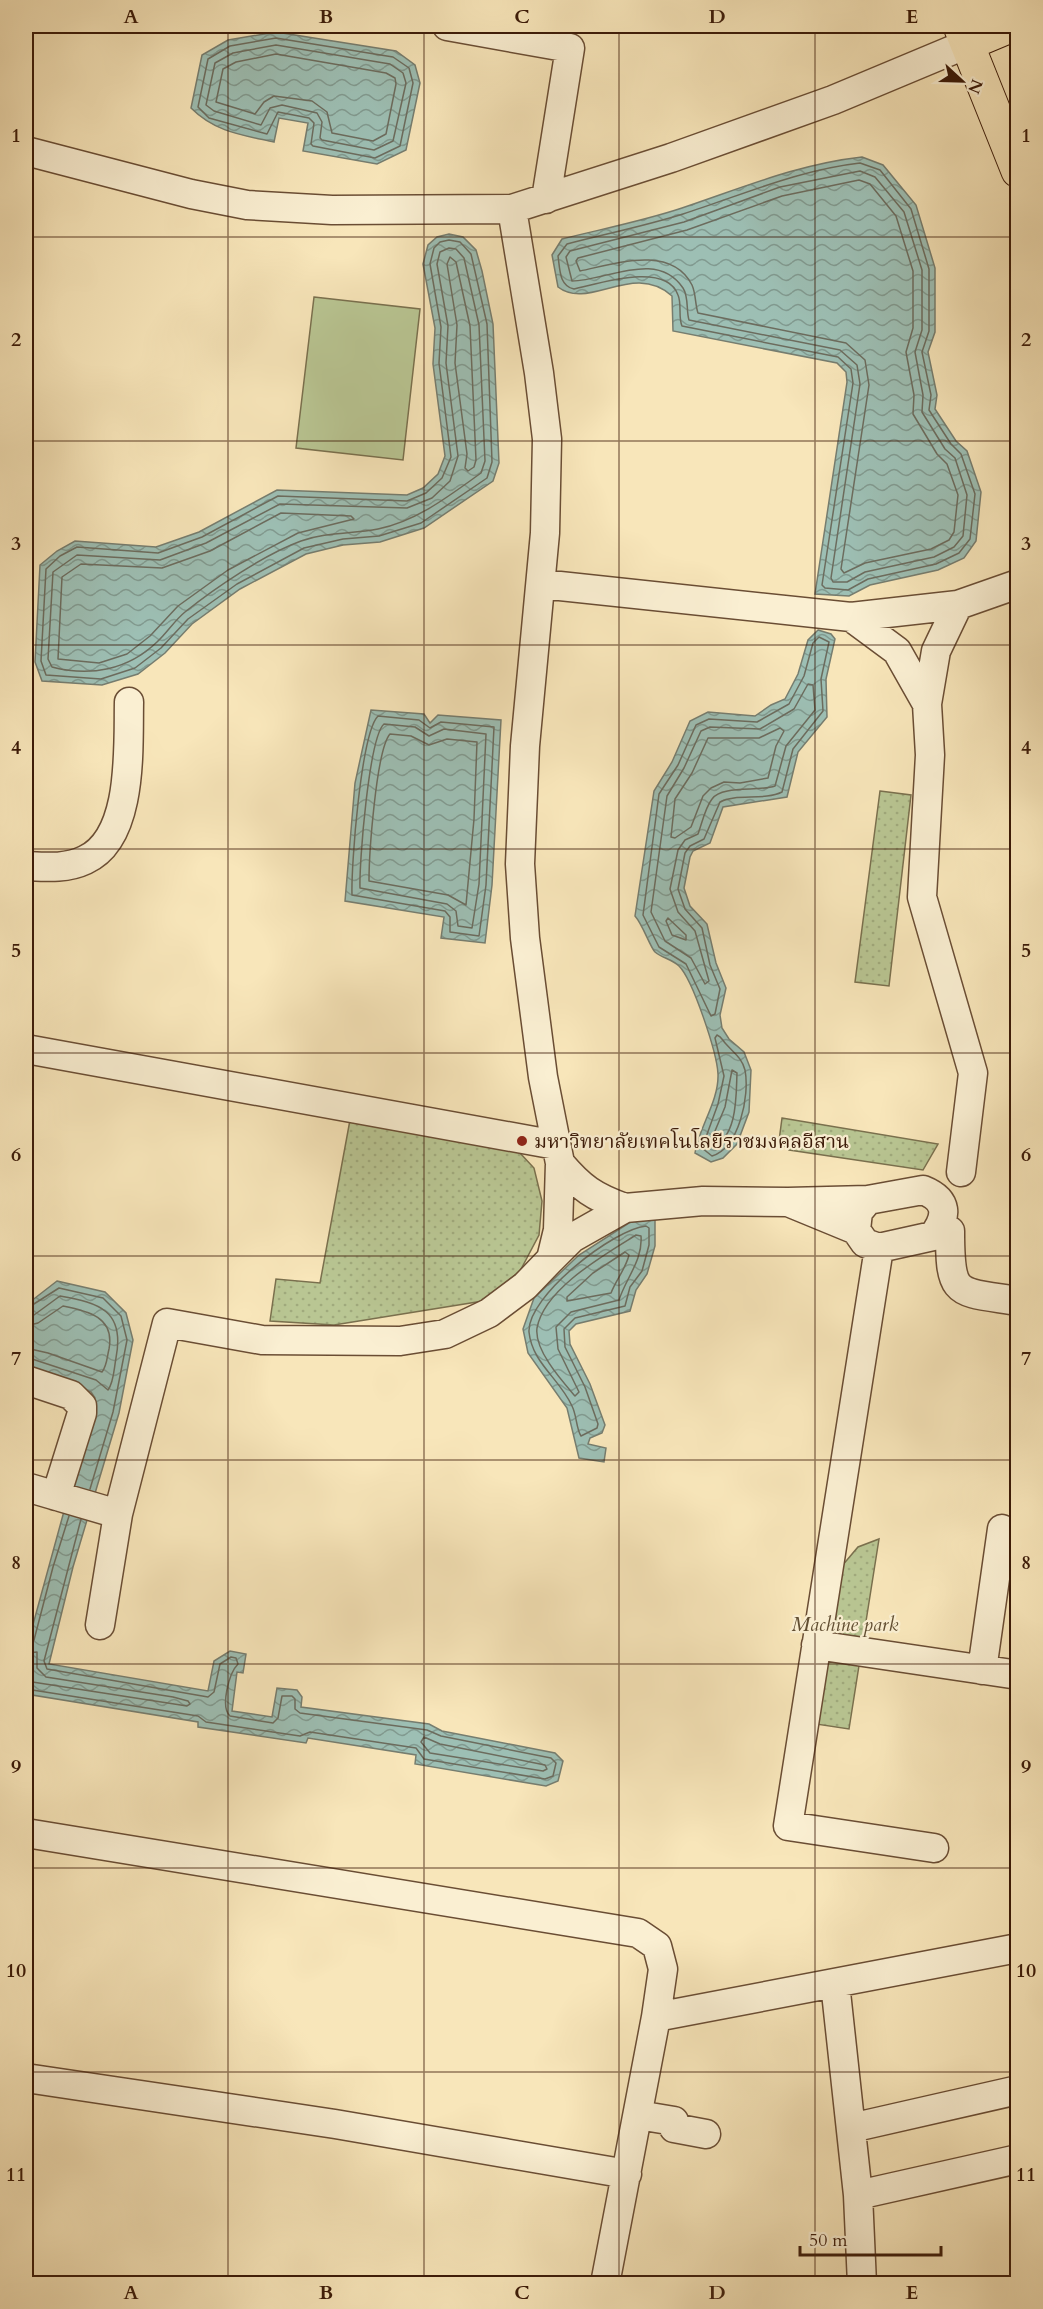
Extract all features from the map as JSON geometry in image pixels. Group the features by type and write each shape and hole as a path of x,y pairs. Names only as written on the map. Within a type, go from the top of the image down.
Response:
{"main road":[{"path":"1010,26 964,34 1017,171"}],"street":[{"path":"447,26 570,48 546,199"},
{"path":"26,151 191,194 247,205 332,210 512,209 671,158 833,100 964,34"},
{"path":"512,209 539,373 546,439 541,584 525,746 520,864 524,933 543,1077 558,1154 558,1230 551,1258"},
{"path":"541,584 851,616 958,605 1017,584"},
{"path":"788,1202 856,1230 865,1243 879,1248 942,1234 958,1213 973,1073 922,897 930,755 927,704 936,651 958,605"},
{"path":"851,616 897,651 927,704"},
{"path":"26,866 62,867 86,860 106,845 114,830 128,778 129,702"},
{"path":"26,1049 558,1154 579,1186 602,1200 625,1208 703,1201 868,1200 945,1184 961,1172"},
{"path":"923,1190 936,1195 944,1209 942,1234 953,1280 959,1287 974,1295 1017,1301"},
{"path":"856,1230 858,1212 868,1200"},
{"path":"100,1625 118,1514 167,1323 262,1340 400,1341 445,1334 489,1313 525,1286 572,1238 625,1208"},
{"path":"879,1248 788,1826 934,1848"},
{"path":"26,1380 71,1395 82,1406 82,1413 56,1496"},
{"path":"26,1487 118,1514"},
{"path":"982,1670 1002,1529"},
{"path":"816,1645 1017,1675"},
{"path":"26,1833 638,1933 657,1946 663,1969 656,2017 605,2283"},
{"path":"656,2017 1017,1948"},
{"path":"835,1983 858,2195 862,2283"},
{"path":"26,2078 335,2124 627,2174"},
{"path":"851,2128 1017,2090"},
{"path":"638,2115 674,2121 674,2128 706,2133"},
{"path":"858,2195 1017,2159"}],"green space":[{"path":"314,297 420,309 403,460 296,448"},
{"path":"880,791 911,795 889,986 855,982"},
{"path":"782,1118 938,1144 923,1170 789,1150 779,1141"},
{"path":"350,1120 519,1152 534,1168 542,1201 539,1235 520,1271 483,1301 334,1325 270,1321 276,1279 320,1283"},
{"name":"Machine park","path":"879,1539 849,1729 809,1723 841,1567 858,1547"}],"water":[{"path":"276,32 396,51 415,65 420,83 406,150 377,164 303,151 308,123 279,118 274,142 219,127 191,108 202,55 228,40"},
{"path":"862,157 883,165 916,205 935,268 935,332 928,352 937,395 935,409 956,441 967,451 981,492 976,541 964,558 938,570 870,585 849,596 815,594 847,382 846,372 837,363 673,331 672,296 657,287 642,283 627,284 583,294 570,293 558,287 552,255 562,239 667,213 793,171 838,160"},
{"path":"449,234 463,237 476,250 493,324 499,463 493,481 424,528 380,542 343,545 306,554 240,589 192,624 165,653 138,674 102,685 42,681 35,662 40,565 57,551 75,541 156,547 199,532 277,490 407,495 423,488 438,474 445,456 433,364 435,328 423,264 428,245 437,237"},
{"path":"818,630 831,634 835,639 826,679 827,717 798,752 787,797 723,807 710,843 693,851 690,857 684,888 690,906 707,924 716,963 726,988 720,1015 722,1028 729,1039 744,1052 751,1070 749,1112 737,1144 723,1158 711,1162 695,1153 717,1084 717,1064 709,1034 685,974 679,966 655,952 635,916 654,791 672,762 690,721 708,712 755,716 785,699 798,674 808,640"},
{"path":"371,710 424,714 430,723 438,715 501,720 492,885 485,943 441,938 444,917 345,901 355,783"},
{"path":"655,1219 655,1246 647,1274 636,1290 630,1311 576,1324 569,1331 570,1344 590,1384 605,1425 602,1433 590,1438 588,1444 606,1448 604,1462 579,1458 567,1408 528,1353 523,1329 534,1298 579,1255 632,1221"},
{"path":"57,1281 105,1292 126,1313 133,1340 119,1413 73,1567 49,1664 208,1691 214,1661 230,1651 246,1654 243,1673 237,1672 232,1711 272,1717 277,1688 297,1690 302,1697 301,1707 429,1724 442,1731 555,1753 563,1761 558,1781 546,1786 415,1764 416,1755 308,1738 306,1743 198,1727 198,1722 26,1694 26,1650 95,1398 91,1392 26,1370 26,1305"}],"place":[{"name":"มหาวิทยาลัยเทคโนโลยีราชมงคลอีสาน","path":"522,1141"}]}
